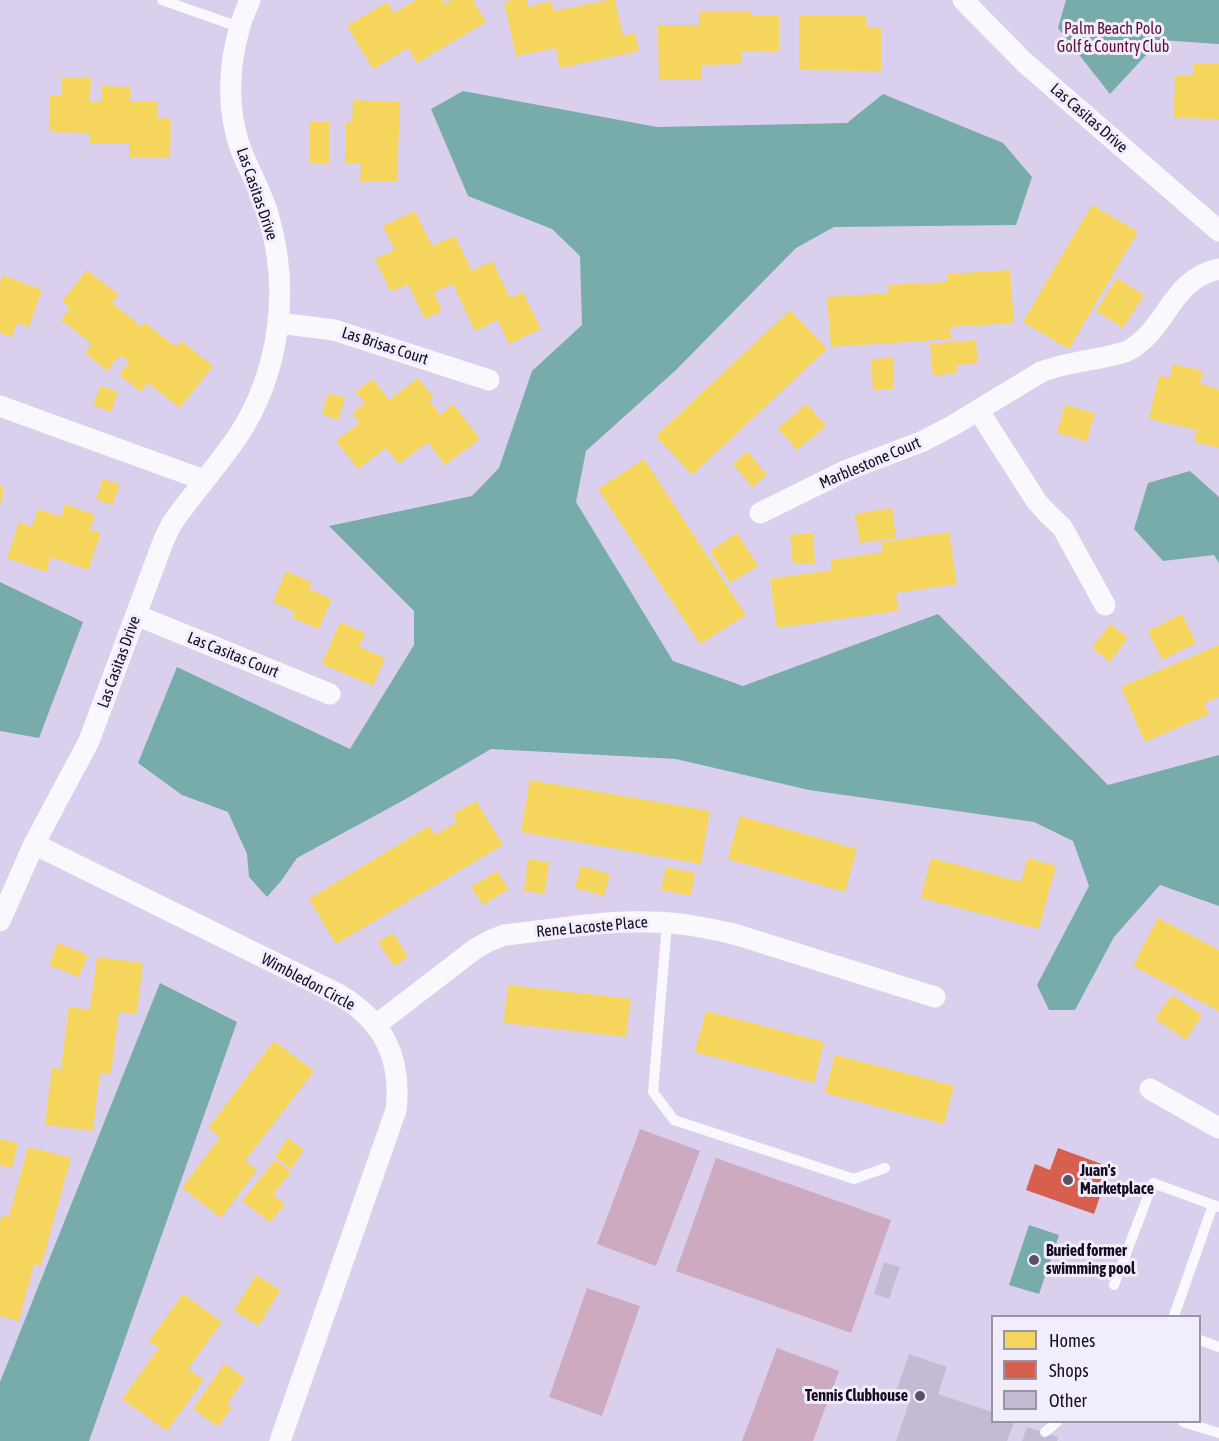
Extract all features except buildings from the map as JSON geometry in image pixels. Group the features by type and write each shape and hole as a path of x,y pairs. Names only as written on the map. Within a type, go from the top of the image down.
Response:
{"street":[{"name":"Las Casitas Drive","path":"0,921 34,844 89,741 171,525 238,435 257,401 270,366 278,323 280,291 277,254 269,217 241,150 233,118 230,91 232,58 239,27 250,0"},
{"name":"Las Casitas Drive","path":"963,0 1024,62 1219,231"},
{"name":"Marblestone Court","path":"760,513 847,470 921,442 1041,372 1056,366 1113,356 1130,350 1143,341 1184,287 1199,277 1219,269"},
{"name":"Las Brisas Court","path":"278,323 334,330 489,380"},
{"path":"0,406 204,480"},
{"path":"978,410 1032,495 1062,526 1105,604"},
{"name":"Las Casitas Court","path":"136,615 330,694"},
{"name":"Wimbledon Circle","path":"34,844 340,995 355,1005 376,1025 393,1057 397,1083 396,1110 280,1441"},
{"name":"Rene Lacoste Place","path":"376,1025 489,941 504,935 622,922 654,921 734,934 935,997"},
{"path":"1150,1089 1219,1128"}],"lane":[{"path":"162,0 239,27"},
{"path":"667,923 653,1092 674,1120 854,1179 885,1168"},
{"path":"1114,1285 1153,1183 1216,1206 1175,1315"},
{"path":"1201,1340 1219,1347"},
{"path":"1045,1432 1056,1423"},
{"path":"1186,1423 1219,1433"}],"shaded area":[{"name":"Palm Beach Polo Golf & Country Club","path":"1066,0 1219,0 1219,44 1160,40 1110,94 1058,28"},
{"path":"463,91 657,127 847,123 883,94 1003,143 1032,177 1016,225 834,227 796,248 676,370 586,451 576,502 673,661 743,686 938,614 1108,785 1219,755 1219,906 1160,885 1114,937 1075,1010 1049,1010 1037,985 1089,886 1073,841 1034,822 809,790 676,759 491,749 404,800 297,858 267,897 249,877 247,854 228,812 182,795 138,763 177,667 350,749 414,645 414,611 329,526 472,496 499,468 532,371 582,325 580,256 552,229 468,196 431,109"},
{"path":"1190,471 1219,497 1219,563 1214,555 1163,561 1134,529 1148,483"},
{"path":"0,582 83,622 39,738 0,731"},
{"path":"160,983 237,1022 89,1441 0,1441 0,1382"},
{"path":"640,1129 700,1151 656,1266 597,1244"},
{"path":"716,1158 891,1220 851,1333 676,1271"},
{"name":"Buried former swimming pool","path":"1029,1225 1059,1235 1039,1294 1009,1285"},
{"path":"587,1288 640,1306 602,1416 549,1397"},
{"path":"777,1348 839,1371 813,1441 742,1441"}],"place":[{"name":"Juan's Marketplace","path":"1068,1180"},
{"name":"Buried former swimming pool","path":"1034,1260"},
{"name":"Tennis Clubhouse","path":"920,1396"}]}
